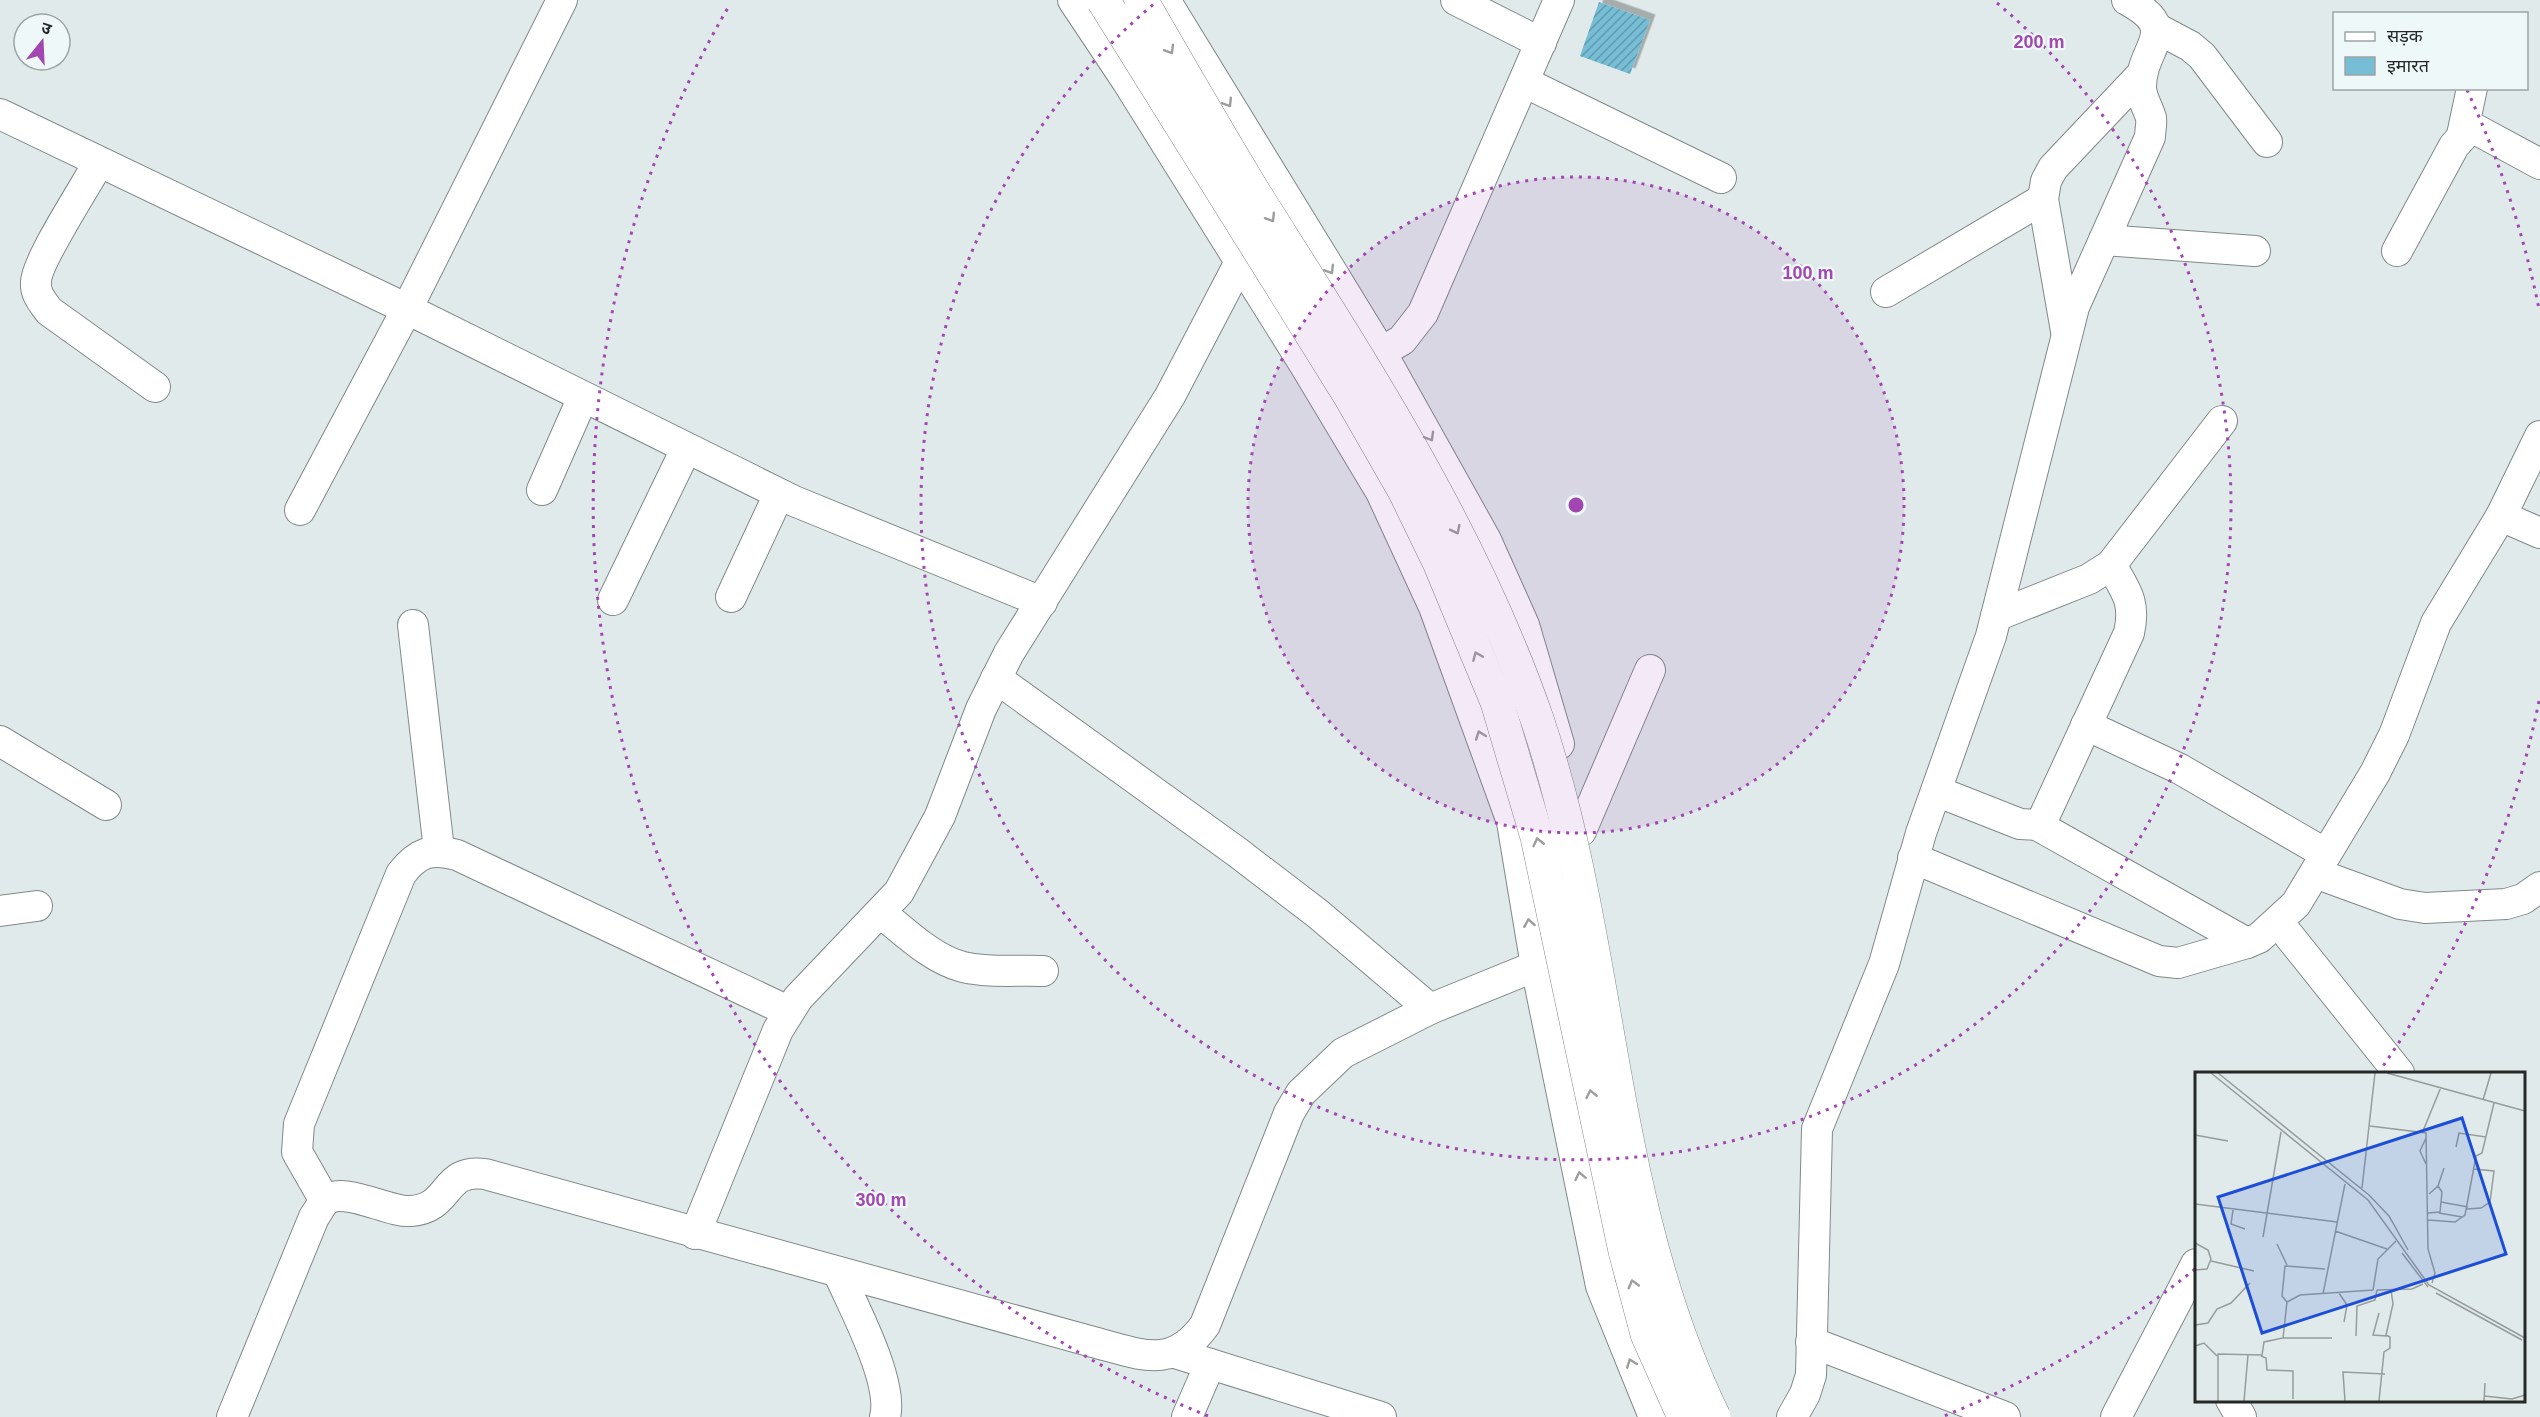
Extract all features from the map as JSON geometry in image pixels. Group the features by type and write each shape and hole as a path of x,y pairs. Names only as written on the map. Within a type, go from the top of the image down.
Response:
{"highway":[{"path":"1103,0 1350,396 1404,490 1438,562 1497,702 1537,837 1624,1251 1647,1334 1684,1417"},
{"path":"1141,0 1253,190 1365,366 1411,444 1486,590 1537,720 1570,838 1626,1138 1678,1336 1714,1417"}],"street":[{"path":"300,510 407,309 562,0"},
{"path":"1073,0 1127,81 1381,492 1434,607 1512,822 1536,966 1601,1286 1654,1417"},
{"path":"1165,0 1381,352 1486,540 1524,625 1549,701 1581,831 1652,1193 1695,1341 1731,1417"},
{"path":"1456,0 1541,43"},
{"path":"1381,352 1402,340 1423,313 1559,0"},
{"path":"2134,2 2150,16 2158,29 2190,46 2202,56 2267,142"},
{"path":"2066,332 2043,199 2046,181 2053,168 2142,74 2156,44 2158,29"},
{"path":"1791,1417 1804,1394 1811,1375 1817,1129 1884,964 1917,846 1996,616 2066,332 2082,289 2150,137 2151,119 2141,88 2142,74"},
{"path":"1524,82 1721,178"},
{"path":"2462,135 2472,90"},
{"path":"0,114 407,309 779,494 1042,602"},
{"path":"2397,251 2454,146 2469,129 2477,130 2540,164"},
{"path":"99,162 44,259 35,280 37,295 49,311 155,387"},
{"path":"1886,292 2043,199"},
{"path":"2104,240 2254,251"},
{"path":"695,1234 778,1030 788,1011 899,892 929,840 996,678 1170,396 1239,262"},
{"path":"542,490 583,397"},
{"path":"1996,616 2089,579 2111,565 2222,421"},
{"path":"1917,846 2159,961 2178,963 2247,943 2278,922 2296,904 2394,735 2436,623 2501,516 2540,436"},
{"path":"613,600 686,449"},
{"path":"731,597 779,494"},
{"path":"2501,516 2540,533"},
{"path":"2037,825 2043,819 2128,633 2133,615 2131,601 2111,565"},
{"path":"413,626 439,850"},
{"path":"1581,831 1650,670"},
{"path":"996,678 1237,852 1318,914 1430,1010"},
{"path":"2086,725 2197,778 2320,863 2400,904 2425,908 2506,904 2523,899 2540,887"},
{"path":"0,741 106,805"},
{"path":"1935,794 2020,824 2037,825 2247,943"},
{"path":"325,1201 298,1138 401,874 411,861 423,854 439,850 457,855 596,918 788,1011"},
{"path":"0,911 38,906"},
{"path":"881,913 936,955 962,967 1043,971"},
{"path":"2278,922 2398,1072"},
{"path":"232,1417 314,1217 325,1201 340,1196 408,1212 426,1209 443,1196 456,1178 469,1172 485,1174 695,1234 1155,1358 1175,1353 1192,1343 1205,1325 1288,1113 1301,1093 1343,1053 1430,1010 1536,966 1600,929"},
{"path":"2116,1417 2195,1266"},
{"path":"838,1272 882,1375 886,1395 885,1417"},
{"path":"1811,1342 2005,1417"},
{"path":"1175,1353 1344,1412 1381,1417"},
{"path":"1187,1417 1210,1364"},
{"path":"2232,1402 2241,1417"}],"building":[{"path":"1599,2 1650,20 1630,74 1580,56"}]}
